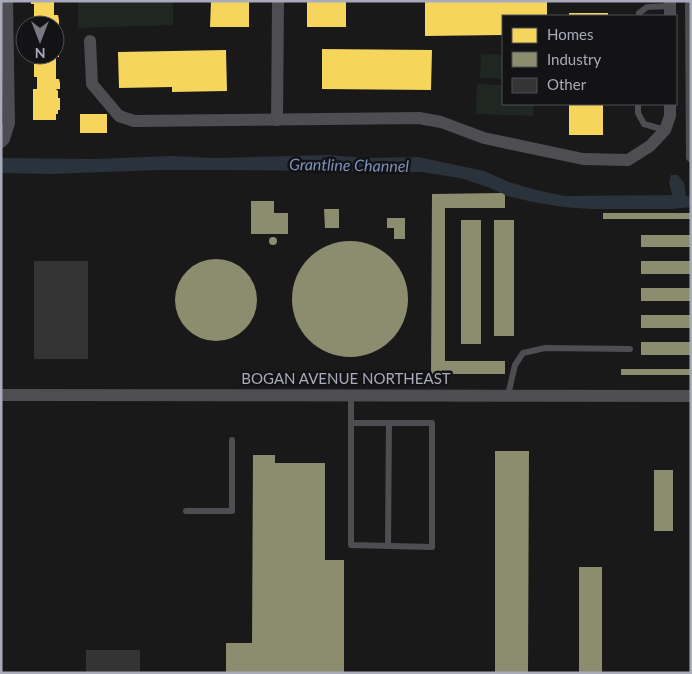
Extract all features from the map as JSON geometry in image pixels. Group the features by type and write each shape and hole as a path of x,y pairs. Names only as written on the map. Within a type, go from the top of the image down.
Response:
{"street":[{"path":"1,142 4,139 9,123 7,1"},
{"path":"277,120 278,1"},
{"path":"90,40 92,84 119,116 134,121 419,118 441,122 484,138 583,159 628,160 650,146 665,130 670,116 670,105"},
{"name":"BOGAN AVENUE NORTHEAST","path":"1,395 691,396"}],"lane":[{"path":"688,1 689,158 691,160"},
{"path":"639,15 647,7 670,8"},
{"path":"638,105 638,113 644,124 665,130"},
{"path":"508,395 515,366 523,353 545,348 630,349"},
{"path":"351,395 351,423 351,545 432,547 432,423 351,423"},
{"path":"388,546 389,423"},
{"path":"186,510 232,511 232,440"}],"shaded area":[{"path":"78,1 173,1 173,25 78,28"},
{"path":"481,54 502,55 502,79 480,78"},
{"path":"477,84 502,85 502,105 534,105 533,116 476,114"}],"water":[{"name":"Grantline Channel","path":"328,155 368,158 418,157 484,171 509,182 565,196 672,195 669,182 671,175 678,175 684,183 686,196 691,197 691,207 672,209 590,209 563,207 507,196 488,187 460,178 421,172 159,170 50,174 1,173 1,158 94,159 170,156 215,158"}],"building: Homes":[{"path":"31,1 54,1 54,15 34,15 34,4 31,4"},
{"path":"211,1 249,1 249,27 210,27"},
{"path":"307,1 346,1 346,27 307,27"},
{"path":"425,1 547,1 547,15 502,15 502,35 425,36"},
{"path":"569,13 608,13 608,15 569,15"},
{"path":"322,49 432,50 431,90 322,89"},
{"path":"226,50 227,91 172,92 172,87 119,88 118,52"},
{"path":"34,65 56,65 56,79 59,79 60,83 60,89 56,89 58,91 58,98 60,98 60,110 56,114 56,120 33,120 33,89 37,89 37,77 34,77"},
{"path":"569,105 603,105 603,135 569,135"},
{"path":"80,114 107,114 107,133 80,133"}],"building: Industry":[{"path":"502,193 505,195 505,208 445,208 445,361 505,361 505,374 431,374 432,194"},
{"path":"251,201 274,201 274,213 288,213 288,234 251,234"},
{"path":"324,209 339,209 339,228 325,228"},
{"path":"603,213 691,213 691,219 603,219"},
{"path":"387,218 405,218 405,239 394,239 394,228 387,228"},
{"path":"461,220 481,220 481,344 461,344"},
{"path":"494,220 514,220 514,336 494,336"},
{"path":"641,235 691,235 691,247 641,247"},
{"path":"273,237 277,241 273,245 269,241"},
{"path":"350,241 372,246 391,258 403,277 408,299 403,321 391,340 372,352 350,357 328,352 309,340 297,321 292,299 297,277 309,258 328,246"},
{"path":"208,259 224,259 239,266 250,277 257,292 254,316 245,329 224,341 208,341 193,334 182,323 175,308 175,292 182,277 193,266"},
{"path":"641,261 691,261 691,274 641,274"},
{"path":"641,288 691,288 691,301 641,301"},
{"path":"641,315 691,315 691,328 641,328"},
{"path":"641,342 691,342 691,355 641,355"},
{"path":"621,369 691,369 691,375 621,375"},
{"path":"495,451 529,451 528,673 495,673"},
{"path":"253,455 275,455 275,463 325,463 325,560 344,560 344,673 226,673 226,643 252,643"},
{"path":"654,470 673,470 673,531 654,531"},
{"path":"579,567 602,567 602,673 579,673"}],"building: Other":[{"path":"34,261 88,261 88,359 34,359"},
{"path":"86,650 140,650 140,673 86,673"}]}
